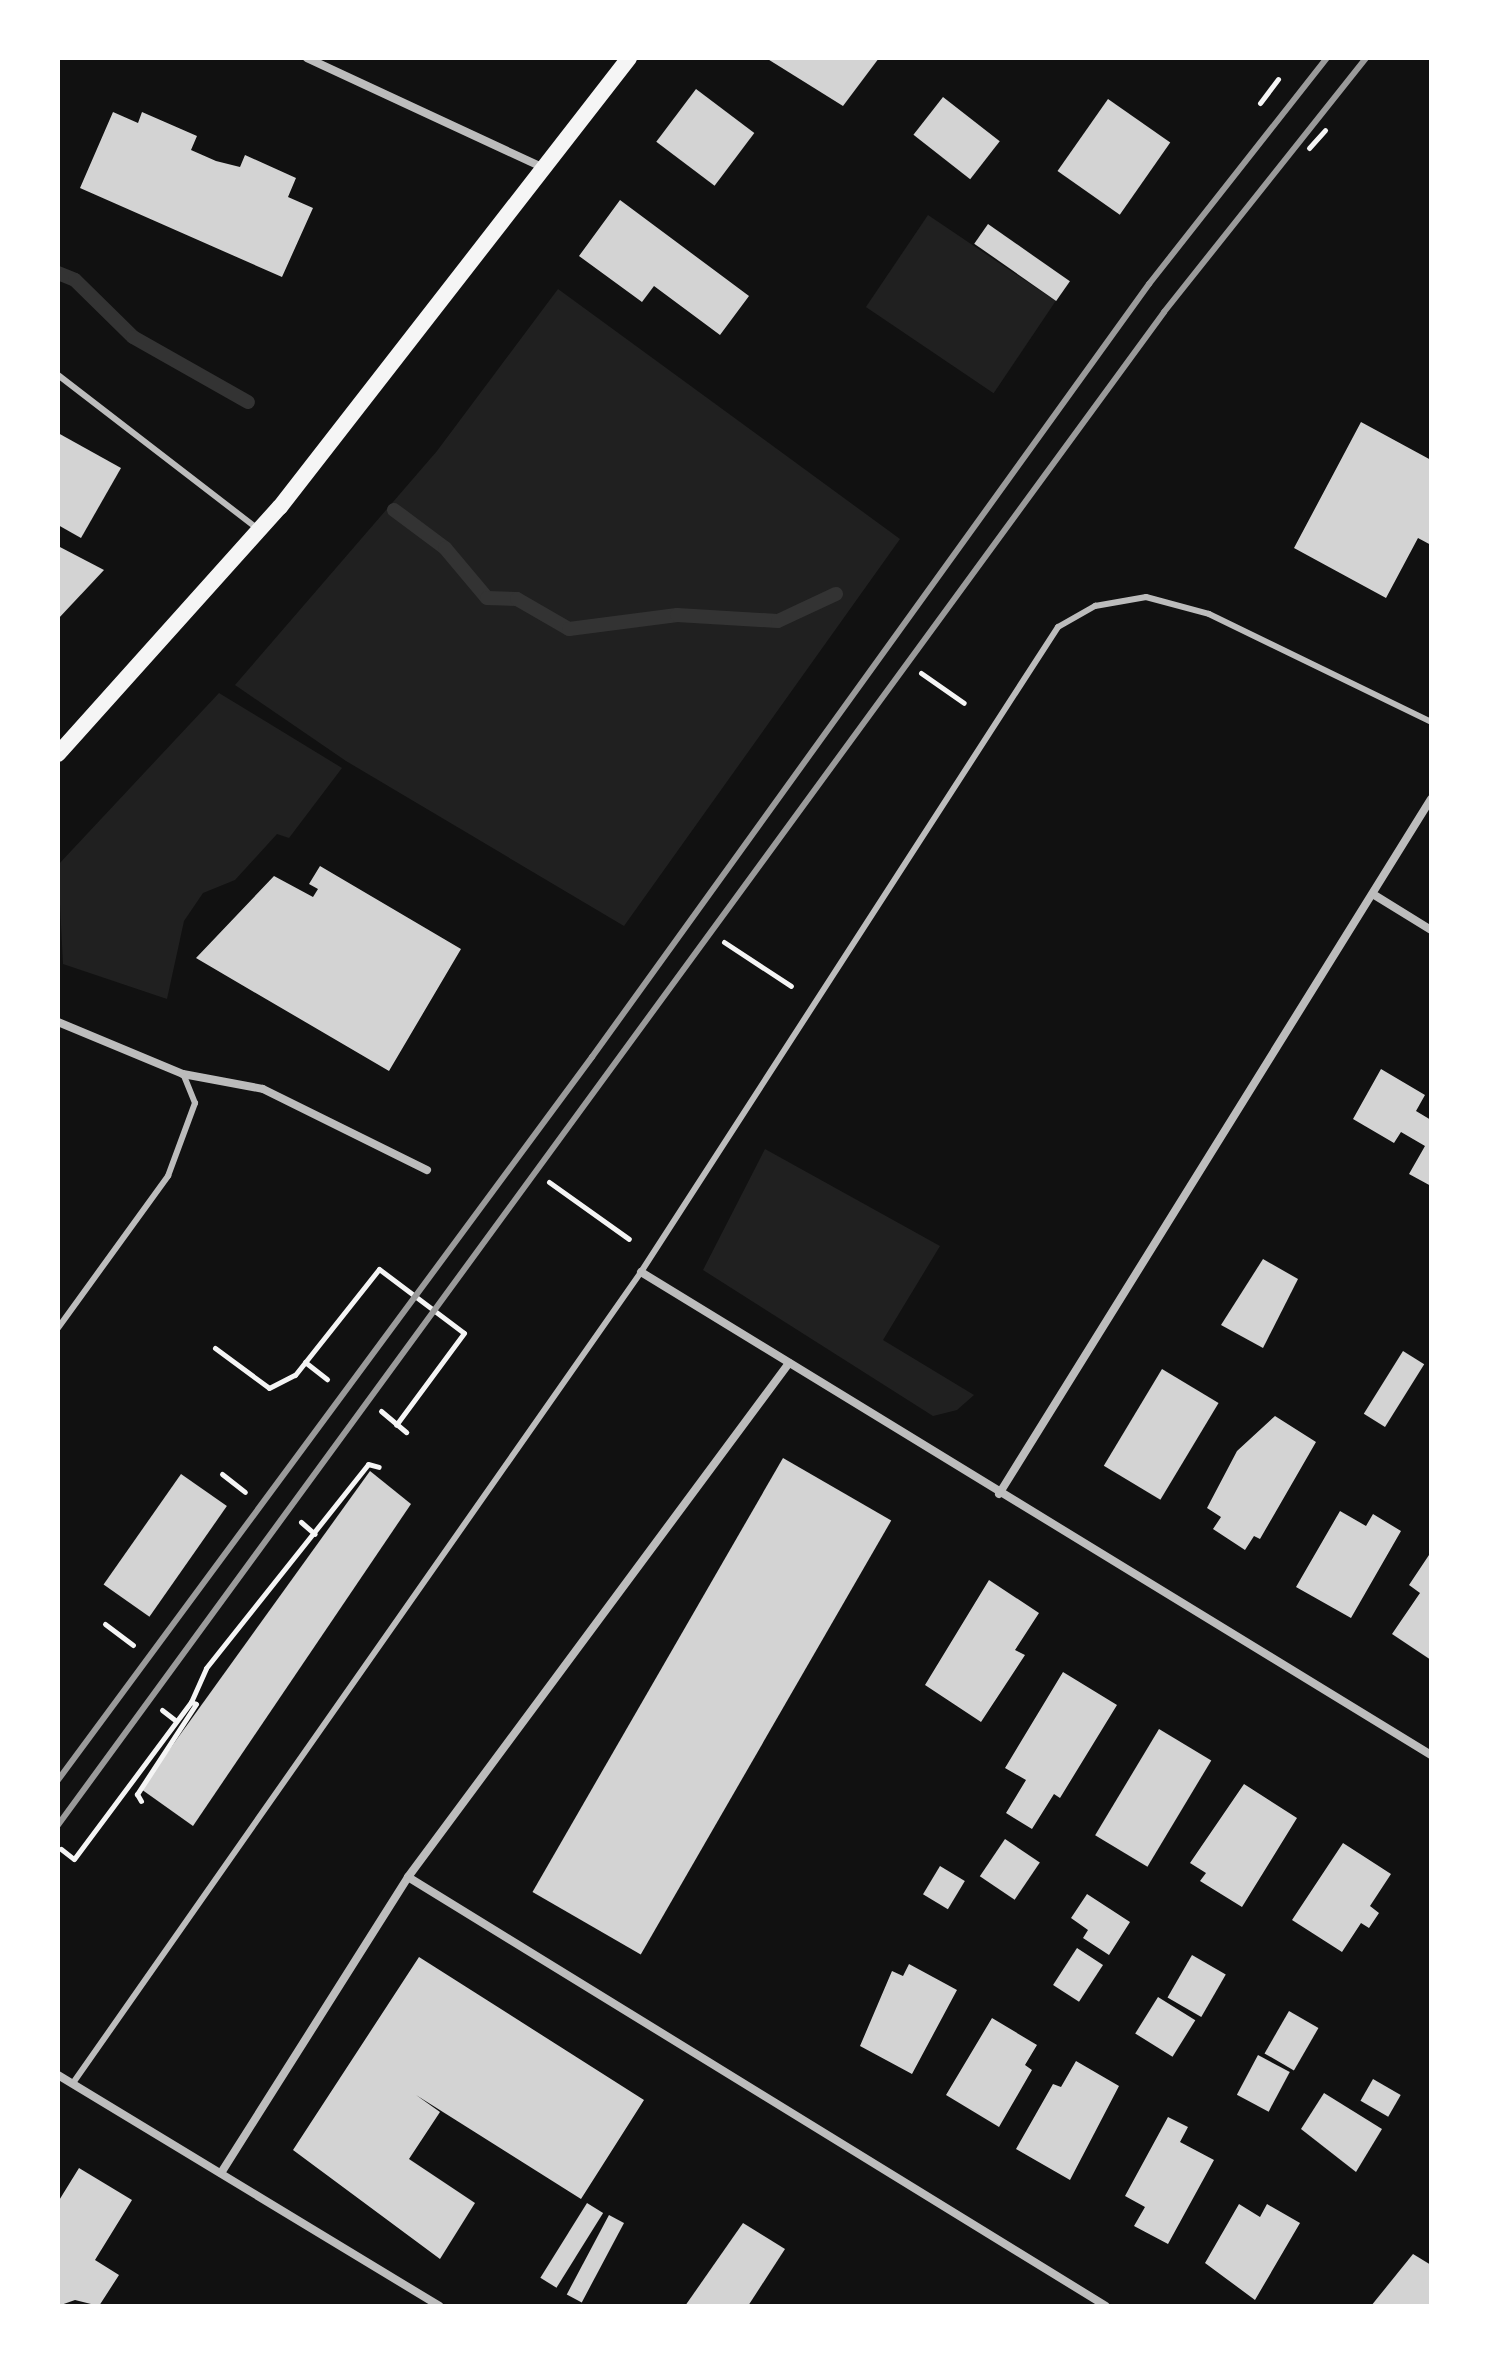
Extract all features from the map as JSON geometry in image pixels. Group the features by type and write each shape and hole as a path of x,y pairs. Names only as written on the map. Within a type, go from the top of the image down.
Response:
{"main road":[{"path":"58,754 259,530 629,58"}],"street":[{"path":"307,58 545,168"},
{"path":"999,1494 1376,896 1431,799"},
{"path":"1376,896 1431,930"},
{"path":"58,1022 183,1074 263,1089 427,1170"},
{"path":"641,1272 999,1494 1431,1755"},
{"path":"221,2173 408,1877 789,1363"},
{"path":"408,1877 1106,2306"},
{"path":"58,2075 439,2306"}],"lane":[{"path":"58,375 259,530"},
{"path":"73,2083 641,1272 1058,627 1095,606 1146,597 1209,614 1431,722"},
{"path":"58,1328 168,1176 195,1103 183,1074"}],"path":[{"path":"1260,103 1278,79"},
{"path":"1309,148 1325,130"},
{"path":"921,673 964,703"},
{"path":"724,942 791,986"},
{"path":"549,1182 629,1239"},
{"path":"215,1348 269,1388 305,1362 379,1269 464,1333 396,1425"},
{"path":"305,1362 327,1379"},
{"path":"381,1411 406,1432"},
{"path":"61,1849 74,1859 191,1702 206,1668 368,1464 379,1467"},
{"path":"222,1474 245,1492"},
{"path":"301,1522 315,1534"},
{"path":"105,1624 133,1645"},
{"path":"141,1801 137,1794 196,1704 191,1702"},
{"path":"162,1710 176,1721"}],"shaded area":[{"path":"928,215 1056,301 994,393 866,307"},
{"path":"558,289 900,539 624,926 346,761 235,685 437,451"},
{"path":"219,693 342,768 289,838 277,834 235,880 203,893 184,921 167,999 63,964 58,865"},
{"path":"765,1149 940,1246 883,1340 974,1395 957,1410 933,1416 703,1270"}],"building":[{"path":"766,58 879,58 843,106"},
{"path":"696,89 754,133 715,186 656,142"},
{"path":"943,97 1000,141 970,179 913,135"},
{"path":"1108,99 1170,143 1120,215 1058,171"},
{"path":"113,112 138,123 142,112 197,136 191,150 216,161 240,167 245,155 296,178 288,197 313,208 282,277 80,188"},
{"path":"620,200 749,296 720,335 654,286 642,302 579,256"},
{"path":"988,224 1070,281 1056,301 974,244"},
{"path":"1361,422 1431,460 1431,545 1418,538 1386,598 1294,548"},
{"path":"58,433 121,468 81,538 58,525"},
{"path":"58,546 104,570 58,619"},
{"path":"320,866 461,949 389,1071 196,958 274,876 313,897 318,889 309,884"},
{"path":"1381,1069 1425,1095 1416,1111 1431,1120 1431,1186 1409,1174 1425,1146 1401,1132 1394,1143 1353,1119"},
{"path":"1263,1259 1298,1279 1263,1348 1221,1325"},
{"path":"1403,1351 1424,1364 1385,1427 1364,1414"},
{"path":"1162,1369 1219,1403 1160,1500 1104,1466"},
{"path":"1275,1416 1316,1442 1260,1539 1254,1536 1245,1550 1213,1529 1221,1517 1207,1508 1237,1451"},
{"path":"783,1458 891,1520 641,1954 532,1892"},
{"path":"370,1471 411,1504 193,1826 141,1789"},
{"path":"181,1474 227,1506 149,1617 104,1585"},
{"path":"1340,1511 1366,1526 1373,1514 1401,1531 1351,1618 1296,1587"},
{"path":"1431,1552 1431,1660 1392,1634 1420,1593 1409,1585"},
{"path":"989,1580 1039,1613 1015,1650 1025,1655 981,1722 925,1685"},
{"path":"1063,1672 1117,1705 1060,1798 1054,1794 1032,1829 1006,1813 1026,1780 1005,1768"},
{"path":"1159,1729 1211,1760 1147,1867 1095,1835"},
{"path":"1244,1784 1297,1818 1242,1907 1200,1881 1206,1873 1190,1863"},
{"path":"1005,1839 1040,1862 1015,1900 980,1876"},
{"path":"1343,1843 1391,1874 1370,1906 1379,1913 1369,1928 1361,1923 1342,1952 1292,1920"},
{"path":"940,1866 965,1881 948,1909 923,1894"},
{"path":"1087,1894 1130,1922 1109,1955 1083,1938 1088,1930 1071,1918"},
{"path":"1077,1948 1103,1965 1079,2002 1053,1985"},
{"path":"1192,1955 1226,1974 1201,2017 1168,1997"},
{"path":"419,1957 644,2100 581,2199 416,2095 440,2112 409,2159 475,2203 440,2259 293,2150"},
{"path":"909,1964 957,1990 912,2074 860,2046 892,1971 903,1976"},
{"path":"1158,1997 1195,2020 1173,2057 1135,2033"},
{"path":"1289,2011 1318,2028 1294,2070 1264,2053"},
{"path":"992,2018 1037,2045 1025,2065 1032,2070 999,2127 946,2095"},
{"path":"1258,2055 1290,2072 1269,2112 1237,2095"},
{"path":"1076,2061 1119,2086 1070,2180 1016,2149 1053,2084 1061,2087"},
{"path":"1373,2079 1401,2095 1388,2117 1360,2101"},
{"path":"1324,2093 1382,2129 1356,2172 1301,2129"},
{"path":"1168,2117 1188,2127 1180,2142 1214,2160 1168,2244 1134,2226 1145,2207 1125,2196"},
{"path":"79,2168 132,2200 95,2260 119,2275 99,2306 75,2300 58,2306 58,2202"},
{"path":"587,2203 603,2213 556,2288 540,2278"},
{"path":"1239,2204 1260,2217 1267,2204 1300,2223 1255,2300 1205,2263"},
{"path":"609,2215 624,2223 582,2302 567,2294"},
{"path":"743,2223 785,2249 748,2306 685,2306"},
{"path":"1413,2254 1431,2265 1431,2306 1371,2306"}],"waterway":[{"path":"58,273 75,280 133,337 248,402"},
{"path":"394,510 445,548 487,598 517,599 569,629 677,615 778,621 836,594"}],"railway":[{"path":"58,1780 592,1057 1149,284 1327,58"},
{"path":"58,1825 1164,312 1366,58"}]}
